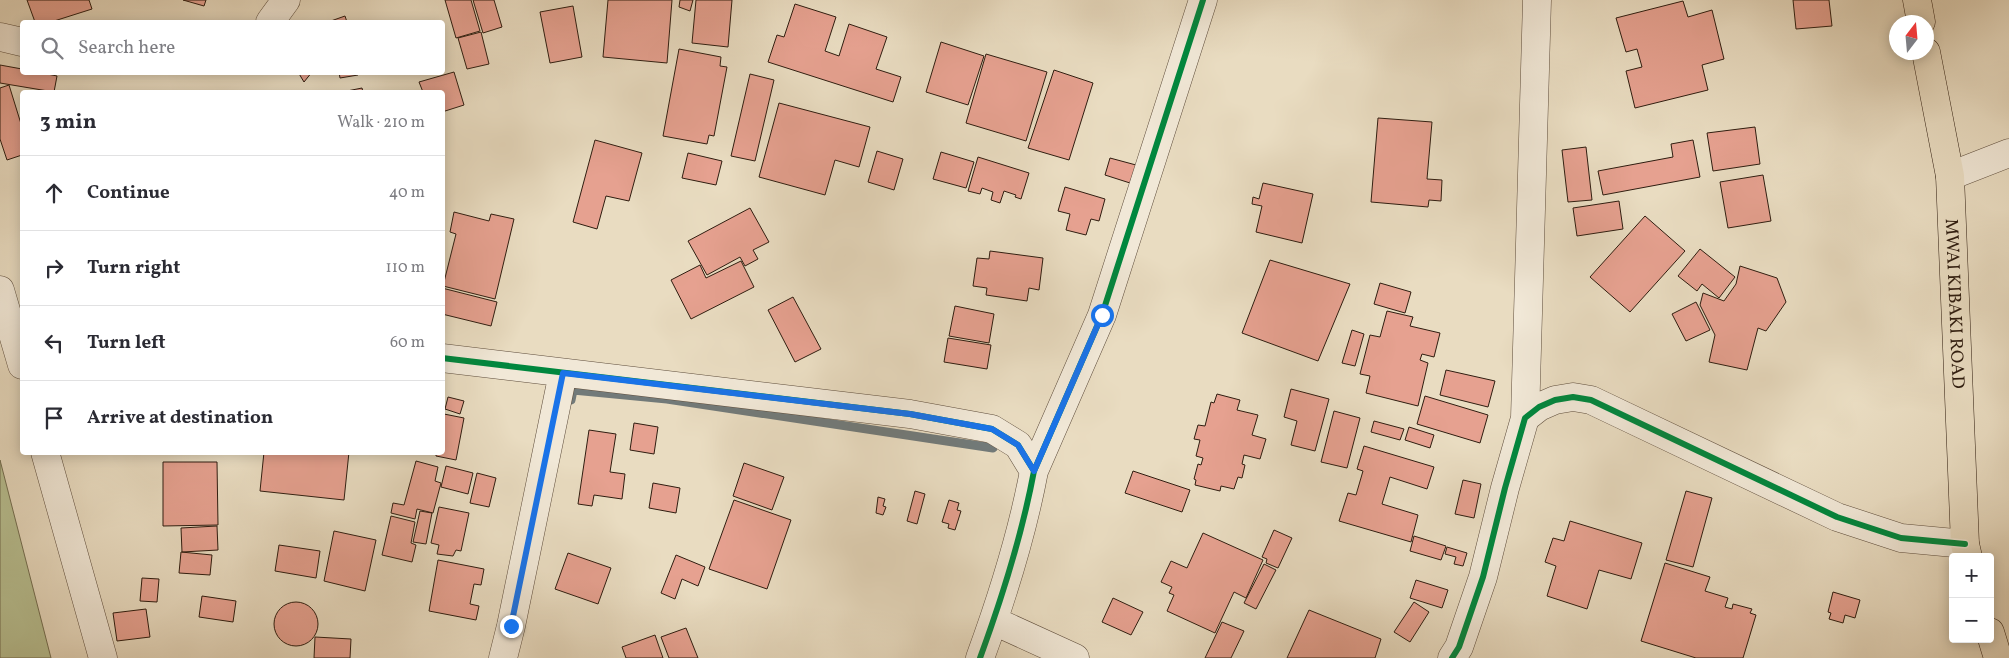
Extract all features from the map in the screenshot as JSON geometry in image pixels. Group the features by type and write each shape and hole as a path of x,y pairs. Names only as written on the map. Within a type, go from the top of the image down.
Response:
{"main road":[{"path":"1917,0 1920,15"},
{"name":"MWAI KIBAKI ROAD","path":"1928,60 1950,176 1966,551"},
{"path":"1993,643 1998,658"}],"street":[{"path":"271,20 286,0"},
{"path":"980,658 994,621 1028,502 1034,471 1102,315 1203,0"},
{"path":"1452,658 1459,647 1484,576 1505,488 1525,418 1537,0"},
{"path":"0,37 20,42"},
{"path":"1950,176 2009,153"},
{"path":"6,302 20,357"},
{"path":"445,358 910,414 992,429 1018,445 1034,471"},
{"path":"502,658 513,617 563,373"},
{"path":"1525,418 1539,407 1555,400 1573,397 1591,400 1837,517 1901,538 1966,551"},
{"path":"46,455 102,658"},
{"path":"994,621 1075,658"}],"green space":[{"path":"0,460 51,658 0,658"}],"building":[{"path":"27,0 89,0 92,9 57,20 34,20"},
{"path":"183,0 206,0 204,6"},
{"path":"445,0 471,0 480,31 456,38"},
{"path":"473,0 494,0 502,27 483,33"},
{"path":"608,0 672,0 667,63 603,57"},
{"path":"680,0 693,0 690,11 679,7"},
{"path":"696,0 732,0 728,47 692,43"},
{"path":"1793,0 1829,0 1832,26 1796,29"},
{"path":"1683,1 1688,17 1712,10 1724,59 1702,65 1708,90 1635,108 1626,71 1642,67 1637,49 1626,52 1616,18"},
{"path":"795,4 836,17 825,51 839,56 849,24 887,37 876,69 901,77 893,102 768,62 777,35 784,37"},
{"path":"573,6 582,57 550,63 540,12"},
{"path":"345,16 346,20 334,20"},
{"path":"481,32 489,64 467,69 458,38"},
{"path":"941,42 984,56 968,105 926,92"},
{"path":"679,49 721,57 720,66 727,67 714,136 709,135 707,144 663,136"},
{"path":"986,54 1047,72 1026,141 966,123"},
{"path":"0,65 20,69 20,75 57,76 54,90 42,90 0,83"},
{"path":"1054,70 1093,83 1069,160 1028,148"},
{"path":"454,72 464,105 445,111 445,90 422,90 419,82"},
{"path":"750,74 774,80 755,161 731,156"},
{"path":"300,75 310,75 304,82"},
{"path":"340,75 358,75 340,78"},
{"path":"9,85 20,121 20,156 7,160 0,139 0,88"},
{"path":"779,103 870,127 859,167 835,160 825,195 759,177"},
{"path":"1378,118 1432,122 1427,179 1442,180 1441,201 1429,200 1428,207 1371,202"},
{"path":"1755,127 1760,164 1713,171 1707,133"},
{"path":"595,140 642,153 629,201 606,196 597,229 573,222"},
{"path":"1693,140 1700,177 1603,195 1598,171 1673,157 1671,144"},
{"path":"1586,147 1592,200 1568,202 1562,150"},
{"path":"877,151 903,159 894,190 868,182"},
{"path":"941,152 974,162 966,188 933,179"},
{"path":"688,153 722,161 716,185 682,178"},
{"path":"978,157 1029,173 1021,199 1004,191 1000,203 991,200 993,192 982,188 980,194 968,191"},
{"path":"1110,158 1136,165 1130,183 1105,175"},
{"path":"1763,175 1771,221 1728,228 1720,182"},
{"path":"1263,183 1313,194 1302,243 1256,232 1262,206 1252,204 1253,197 1259,199"},
{"path":"1065,187 1105,199 1099,221 1091,219 1086,235 1066,230 1070,214 1058,211"},
{"path":"1619,201 1623,229 1577,236 1573,208"},
{"path":"750,208 769,242 753,250 758,259 745,266 740,257 707,275 688,241"},
{"path":"454,212 489,221 491,214 514,219 495,299 445,286 445,278 456,234 450,232"},
{"path":"1645,216 1685,251 1630,312 1590,277"},
{"path":"1700,249 1735,277 1719,298 1702,284 1697,291 1678,276"},
{"path":"990,251 1043,258 1039,290 1029,288 1027,301 986,295 987,288 973,286 977,258 989,259"},
{"path":"1270,260 1350,284 1318,361 1242,333"},
{"path":"741,261 754,287 691,319 671,280 700,265 706,278"},
{"path":"1740,266 1777,278 1786,302 1766,331 1758,328 1747,370 1709,362 1715,335 1700,305 1703,293 1724,301 1736,284"},
{"path":"1380,283 1411,292 1405,313 1374,304"},
{"path":"445,289 497,302 491,326 445,315"},
{"path":"793,297 821,349 795,362 768,310"},
{"path":"1696,302 1710,330 1686,341 1672,314"},
{"path":"955,306 994,314 989,343 949,336"},
{"path":"1387,311 1413,317 1410,326 1440,333 1434,357 1422,354 1420,360 1428,363 1418,406 1366,393 1370,376 1360,374 1370,335 1380,337"},
{"path":"1352,330 1364,334 1355,366 1342,363"},
{"path":"948,338 991,345 987,369 944,362"},
{"path":"1446,370 1495,381 1488,407 1440,395"},
{"path":"1291,389 1329,399 1315,451 1291,445 1297,421 1284,417"},
{"path":"1217,394 1240,400 1237,410 1258,415 1252,435 1266,439 1260,459 1244,455 1242,464 1245,465 1242,478 1238,477 1234,489 1221,486 1220,491 1195,485 1196,480 1194,479 1198,464 1201,465 1203,458 1196,456 1200,440 1194,439 1198,425 1205,426 1211,402 1214,403"},
{"path":"1425,396 1488,415 1480,443 1417,424"},
{"path":"448,397 464,401 460,414 445,409"},
{"path":"1334,411 1360,418 1347,468 1321,462"},
{"path":"445,414 464,418 456,460 436,456 445,455"},
{"path":"1374,421 1404,429 1400,440 1371,432"},
{"path":"634,423 658,427 654,454 630,450"},
{"path":"1409,427 1434,435 1430,448 1405,440"},
{"path":"589,430 616,434 610,472 625,474 622,499 594,495 592,506 578,504"},
{"path":"1364,446 1434,467 1427,489 1390,477 1382,504 1418,515 1411,542 1339,521 1348,493 1356,495 1363,471 1357,469"},
{"path":"264,455 349,455 344,500 260,491"},
{"path":"416,461 438,467 435,481 441,483 433,513 417,509 415,519 391,513 393,503 404,505"},
{"path":"163,462 217,462 218,525 163,526"},
{"path":"744,463 784,477 772,510 733,496"},
{"path":"446,466 473,473 468,494 441,487"},
{"path":"1133,471 1190,490 1182,512 1125,493"},
{"path":"477,473 496,478 489,507 470,503"},
{"path":"1463,480 1481,484 1474,518 1455,514"},
{"path":"653,483 680,488 676,513 649,508"},
{"path":"915,491 925,494 917,524 907,521"},
{"path":"1686,491 1712,498 1693,567 1666,560"},
{"path":"878,497 885,499 883,506 886,507 883,515 876,513"},
{"path":"734,500 791,520 767,589 709,569"},
{"path":"949,500 959,503 957,510 961,511 955,530 948,528 949,524 942,522"},
{"path":"439,507 469,513 461,551 456,550 453,556 437,554 439,545 431,543"},
{"path":"420,511 432,513 426,544 413,542"},
{"path":"391,516 415,522 411,543 416,545 412,562 382,555"},
{"path":"1570,521 1642,543 1631,579 1599,570 1587,609 1547,596 1556,566 1545,562 1553,538 1564,541"},
{"path":"217,526 218,550 182,552 181,528"},
{"path":"1274,530 1292,538 1278,568 1266,563 1267,559 1262,557"},
{"path":"334,531 376,540 365,591 324,581"},
{"path":"1203,533 1263,560 1246,598 1234,592 1215,633 1167,611 1174,595 1169,593 1172,587 1161,582 1171,561 1187,568"},
{"path":"1414,536 1446,546 1441,560 1410,551"},
{"path":"279,545 320,551 316,578 275,571"},
{"path":"1447,547 1467,553 1463,566 1454,564 1456,557 1445,554"},
{"path":"181,552 212,555 210,575 179,573"},
{"path":"568,553 611,568 598,604 555,589"},
{"path":"676,555 705,567 698,586 682,579 675,599 661,593"},
{"path":"438,560 484,569 481,585 474,584 470,604 479,606 476,620 429,611"},
{"path":"1665,563 1710,577 1705,591 1728,598 1725,607 1732,609 1733,604 1752,609 1750,613 1756,615 1743,658 1696,658 1641,641"},
{"path":"1264,564 1276,570 1256,609 1244,603"},
{"path":"142,578 159,579 157,602 140,601"},
{"path":"1416,580 1448,590 1442,608 1410,598"},
{"path":"1833,592 1860,600 1855,618 1845,615 1843,623 1829,619 1831,613 1828,612"},
{"path":"202,596 236,601 233,622 199,617"},
{"path":"1113,598 1143,612 1131,635 1102,622"},
{"path":"296,602 308,606 314,612 318,624 314,636 308,642 296,646 284,642 278,636 274,624 278,612 284,606"},
{"path":"1414,602 1429,612 1410,642 1394,632"},
{"path":"146,609 150,637 117,641 113,613"},
{"path":"1309,610 1381,639 1375,658 1287,658"},
{"path":"1222,622 1244,631 1231,658 1205,658"},
{"path":"686,628 698,658 669,658 661,637"},
{"path":"655,635 663,658 626,658 622,647"},
{"path":"315,637 351,639 350,658 314,658"}],"waterway":[{"path":"571,400 573,390 667,399 993,448"}],"cycle path":[{"path":"1034,471 1102,315 1203,0"},
{"path":"445,358 910,414 992,429 1018,445 1034,471 1024,519 1011,566 980,658"},
{"path":"1452,658 1459,647 1483,577 1525,418 1539,407 1555,400 1573,397 1591,400 1837,517 1901,538 1965,544"}],"route":[{"path":"511,626 563,373 910,414 992,429 1018,445 1034,471 1102,315"}]}
